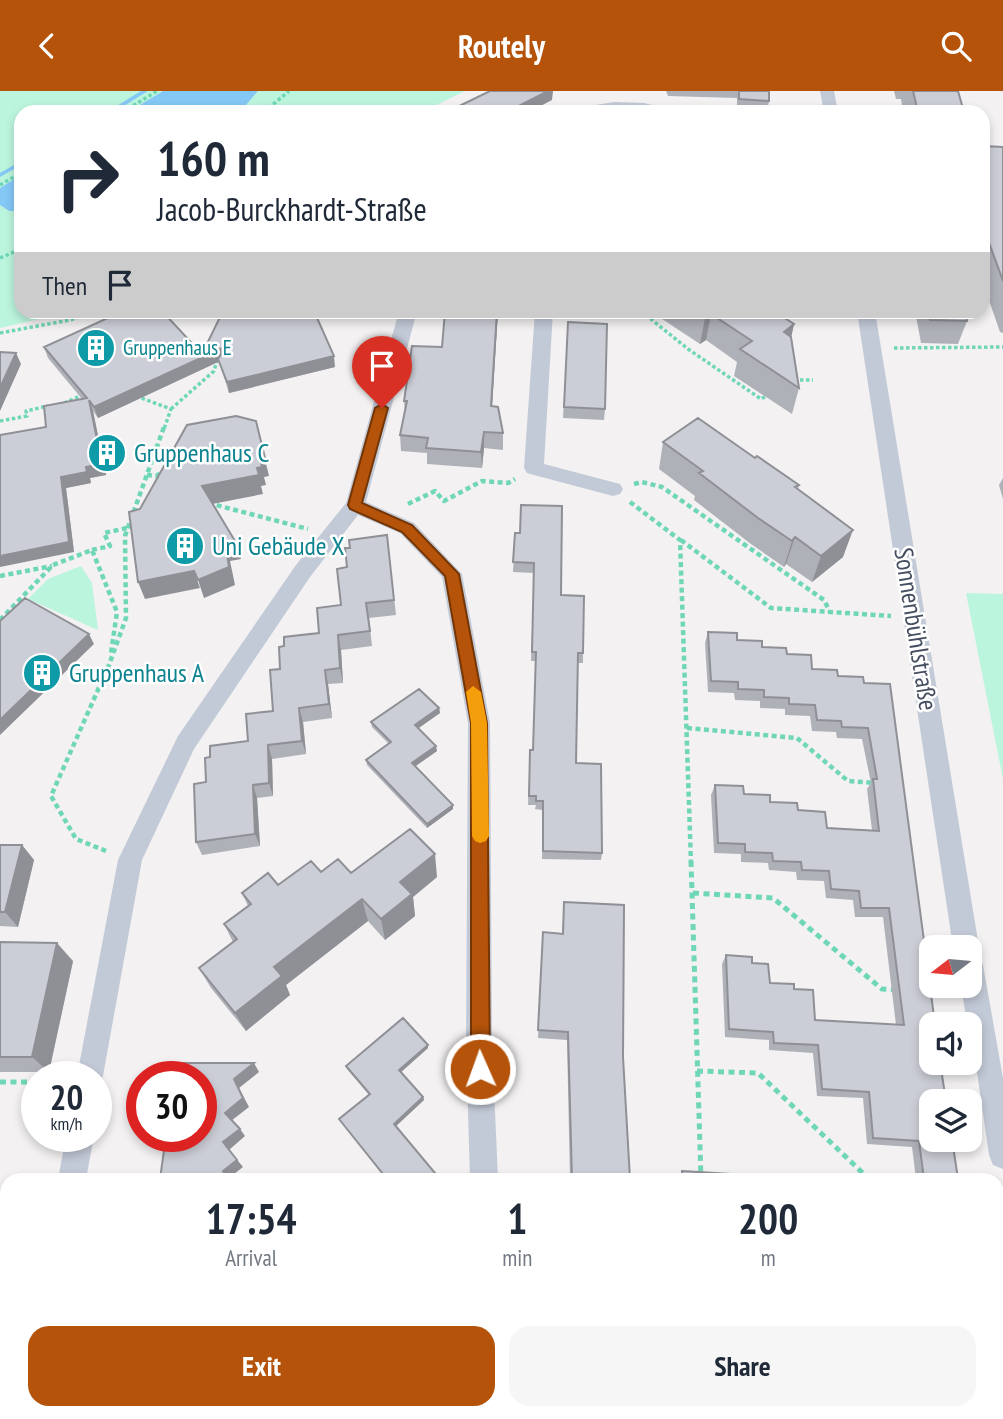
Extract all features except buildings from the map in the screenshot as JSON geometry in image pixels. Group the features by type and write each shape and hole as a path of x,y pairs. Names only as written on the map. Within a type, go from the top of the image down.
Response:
{"street":[{"path":"604,105 623,98 643,105"},
{"path":"93,1061 130,860 186,743 303,572 355,505 406,319"},
{"path":"543,319 534,468 613,489"},
{"name":"Sonnenbühlstraße","path":"867,319 965,935"},
{"path":"355,505 407,528 452,574 479,723 479,1043 484,1173"},
{"path":"976,998 1003,1155"},
{"path":"73,1173 77,1152"}],"path":[{"path":"134,105 157,91"},
{"path":"272,105 289,91"},
{"path":"0,334 73,319"},
{"path":"651,319 688,349 761,399 770,393"},
{"path":"872,348 1003,347"},
{"path":"130,860 76,839 51,796 109,665 126,618 125,536 171,409 214,371 218,356"},
{"path":"789,383 798,377 813,380"},
{"path":"0,421 27,416 26,411 68,402 89,393"},
{"path":"133,393 140,400 171,409"},
{"path":"147,475 156,476 172,468"},
{"path":"382,517 436,491 444,501 482,481 508,483 534,468"},
{"path":"662,487 824,600 830,612"},
{"path":"613,489 771,608 915,618"},
{"path":"207,496 216,505 332,535"},
{"path":"0,576 53,565 110,545 104,533 127,529"},
{"path":"680,540 701,1173"},
{"path":"92,550 117,612 109,665"},
{"path":"0,619 53,565"},
{"path":"687,729 797,738 848,782 887,783"},
{"path":"693,893 773,898 882,989 908,991"},
{"path":"697,1071 758,1073 863,1173"},
{"path":"0,1082 21,1082"}],"green space":[{"path":"0,91 163,91 140,105 14,105 14,179 0,188"},
{"path":"258,91 465,91 436,105 246,105"},
{"path":"0,205 14,211 14,319 39,319 0,328"},
{"path":"81,566 92,583 98,630 28,599 48,579"},
{"path":"966,593 1003,594 1003,779"}],"water":[{"path":"163,91 258,91 246,105 140,105"},
{"path":"14,179 14,211 0,205 0,188"}],"waterway":[{"path":"122,105 145,91"},
{"path":"0,175 14,167"}],"slow traffic":[{"path":"473,692 479,723 480,836"}],"place":[{"name":"Gruppenhaus E","path":"96,348"},
{"name":"Gruppenhaus C","path":"107,453"},
{"name":"Uni Gebäude X","path":"185,546"},
{"name":"Gruppenhaus A","path":"42,673"}],"route":[{"path":"382,408 355,505 407,528 452,574 479,723 480,1069"}]}
